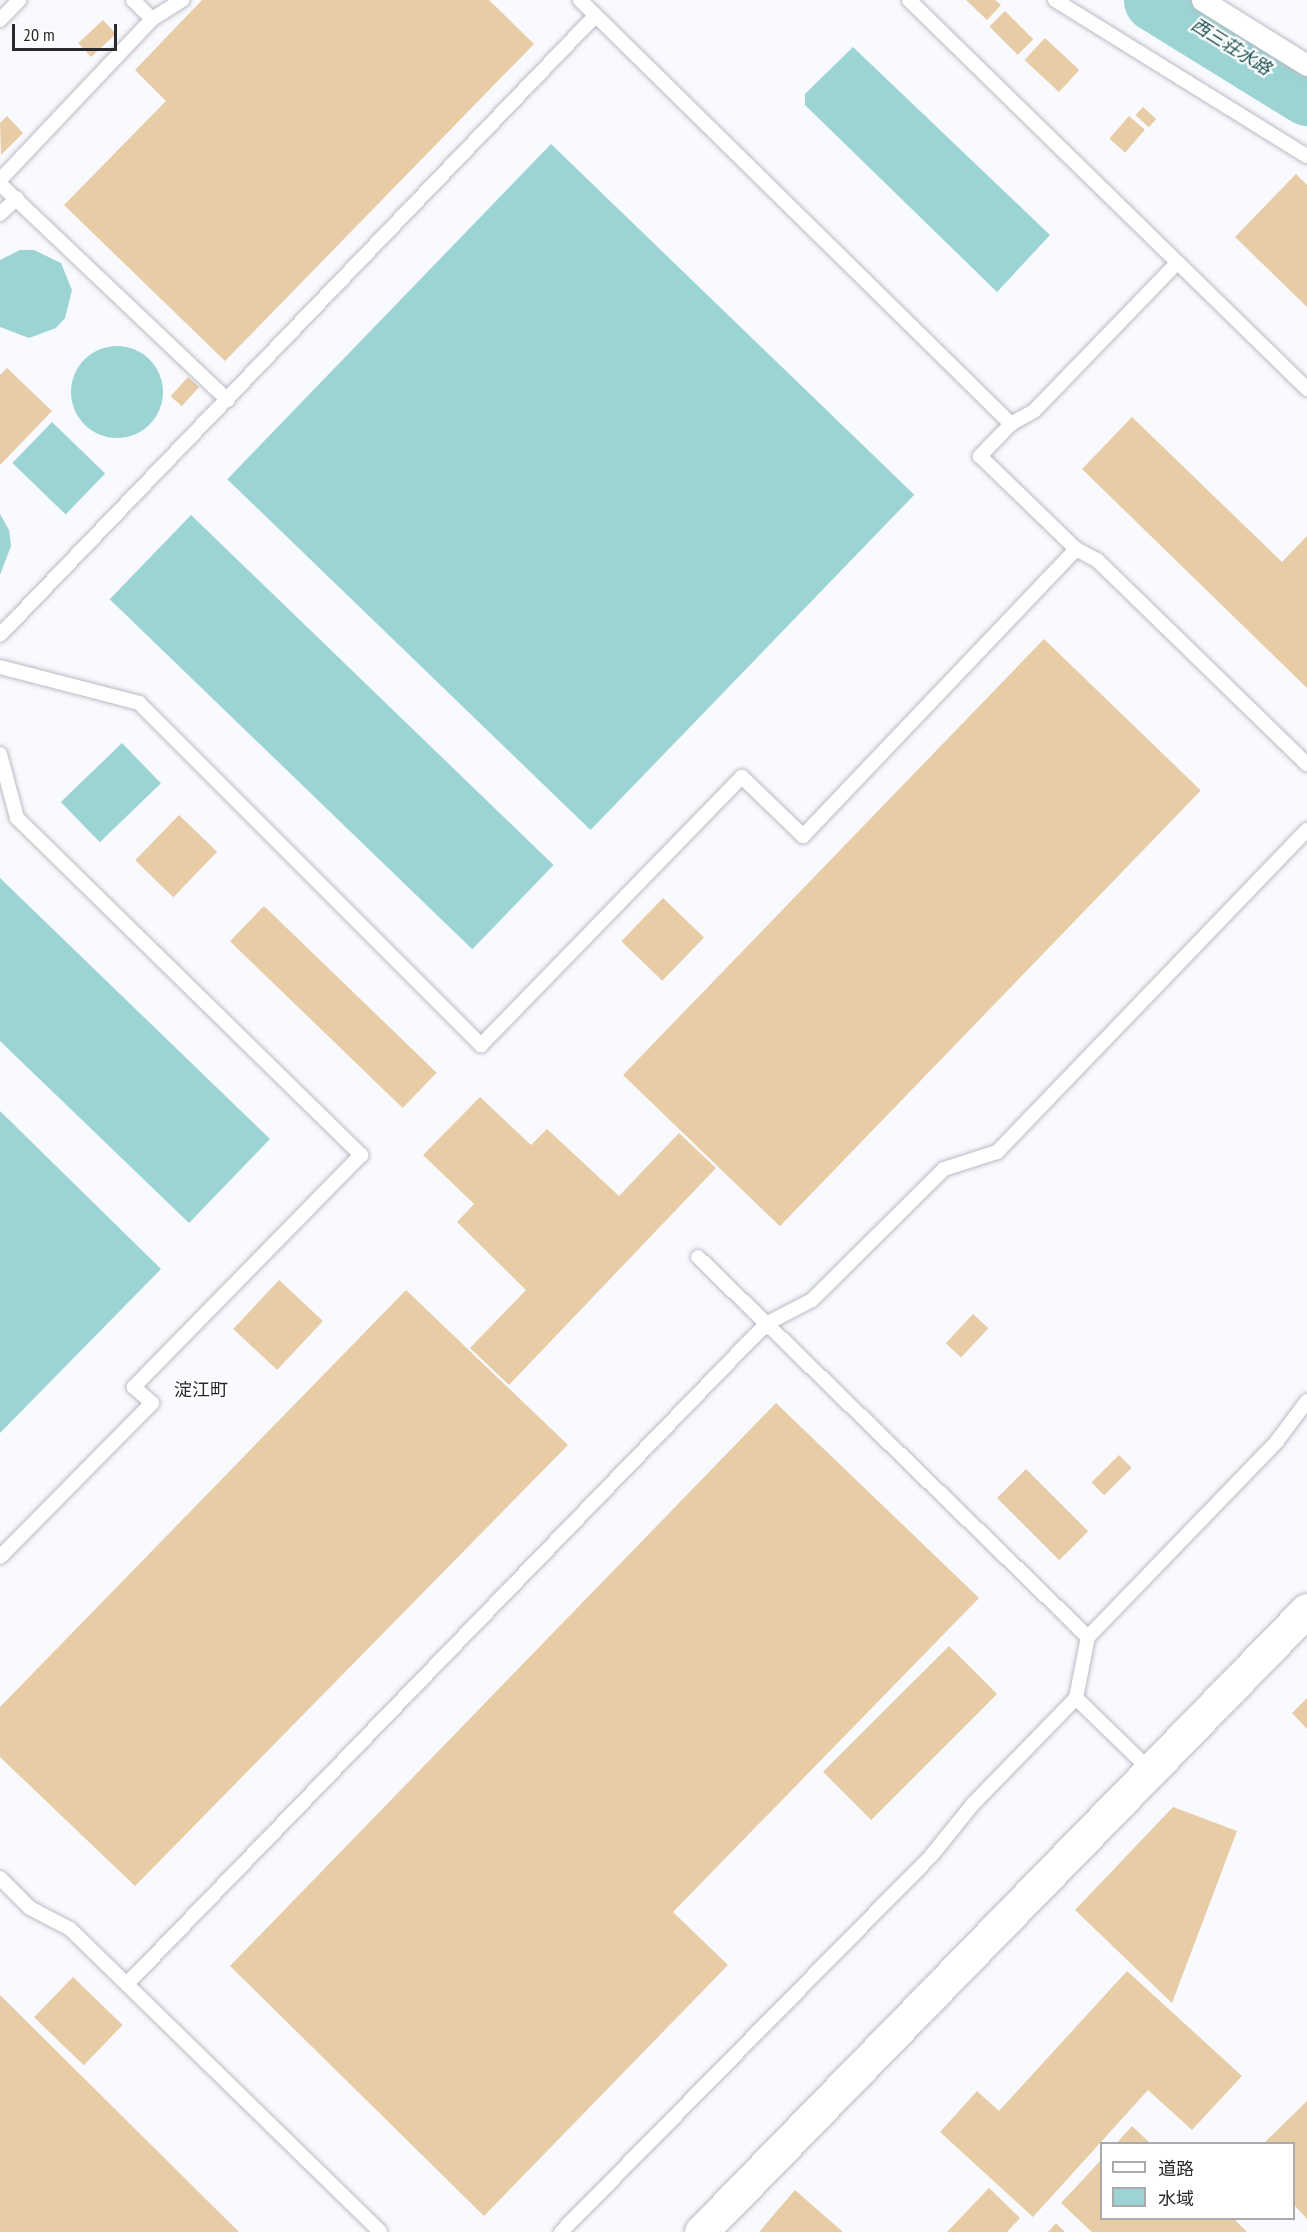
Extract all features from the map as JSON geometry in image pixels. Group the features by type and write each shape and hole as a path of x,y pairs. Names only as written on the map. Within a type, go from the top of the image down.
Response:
{"street":[{"path":"1202,0 1307,65"},
{"path":"701,2232 1307,1610"}],"lane":[{"path":"0,20 19,0"},
{"path":"132,0 152,19"},
{"path":"182,0 152,19 0,182 228,400"},
{"path":"580,0 1011,424"},
{"path":"909,0 1307,389"},
{"path":"1055,0 1307,156"},
{"path":"0,635 596,16"},
{"path":"0,214 17,198"},
{"path":"1177,263 1034,411 1011,424 980,456 1076,549 1097,560 1307,764"},
{"path":"0,667 138,703 481,1045 742,777 803,836 1076,549"},
{"path":"0,754 17,818 361,1155 134,1387 152,1403 0,1557"},
{"path":"128,1983 766,1324 812,1300 944,1169 997,1152 1307,831"},
{"path":"698,1257 1088,1637"},
{"path":"561,2232 931,1856 973,1804 1076,1698 1088,1637 1277,1441 1307,1401"},
{"path":"1076,1698 1150,1770"},
{"path":"0,1878 30,1908 70,1929 128,1983 380,2232"}],"water":[{"path":"853,47 1050,235 997,292 805,105 805,94"},
{"path":"551,144 914,495 591,830 227,479"},
{"path":"20,250 34,250 61,263 72,290 65,318 56,328 29,338 0,327 0,260"},
{"path":"117,346 135,349 150,359 160,374 163,392 160,410 150,425 135,435 117,438 99,435 84,425 74,410 71,392 74,374 84,359 99,349"},
{"path":"52,422 105,473 66,514 12,463"},
{"path":"0,514 9,530 11,546 0,575"},
{"path":"191,515 554,865 472,949 110,599"},
{"path":"122,743 161,783 100,842 61,802"},
{"path":"0,878 270,1139 189,1223 0,1041"},
{"path":"0,1111 161,1269 0,1433"}],"building":[{"path":"202,0 489,0 534,44 225,361 64,205 166,101 135,70"},
{"path":"966,0 995,0 1001,5 987,20"},
{"path":"1005,11 1033,39 1018,55 989,27"},
{"path":"103,20 116,34 91,57 78,43"},
{"path":"1045,38 1079,70 1059,92 1025,60"},
{"path":"1143,107 1156,119 1149,127 1135,115"},
{"path":"7,116 23,133 1,155 0,123"},
{"path":"1129,116 1145,130 1125,152 1109,139"},
{"path":"1296,174 1307,185 1307,307 1235,237"},
{"path":"7,368 52,411 0,465 0,375"},
{"path":"188,377 199,387 182,406 171,396"},
{"path":"1132,417 1282,562 1307,536 1307,688 1082,469"},
{"path":"1044,639 1201,790 780,1226 623,1075"},
{"path":"179,815 217,852 173,897 135,860"},
{"path":"663,898 704,938 662,981 621,941"},
{"path":"264,906 437,1073 403,1108 230,941"},
{"path":"480,1097 531,1145 547,1129 619,1196 679,1133 716,1168 509,1385 470,1348 526,1290 457,1222 474,1204 423,1155"},
{"path":"279,1280 323,1321 277,1370 233,1329"},
{"path":"406,1290 568,1445 135,1886 0,1757 0,1707"},
{"path":"973,1314 988,1328 961,1358 946,1343"},
{"path":"776,1403 979,1598 673,1912 728,1965 484,2216 230,1966"},
{"path":"1119,1455 1132,1468 1104,1495 1091,1483"},
{"path":"1026,1469 1088,1531 1059,1560 997,1498"},
{"path":"949,1646 997,1694 871,1820 823,1772"},
{"path":"1307,1698 1307,1729 1292,1713"},
{"path":"1173,1807 1237,1831 1172,2003 1075,1910"},
{"path":"1127,1971 1242,2076 1192,2130 1148,2090 1033,2217 940,2132 977,2091 999,2111"},
{"path":"73,1977 123,2025 84,2065 34,2017"},
{"path":"0,1995 239,2232 0,2232"},
{"path":"1307,2101 1307,2219 1295,2206 1295,2142 1265,2142"},
{"path":"1132,2126 1149,2142 1118,2142"},
{"path":"1100,2161 1100,2220 1235,2220 1247,2232 1092,2232 1061,2203"},
{"path":"989,2188 1020,2218 1007,2232 947,2232"},
{"path":"795,2190 843,2232 759,2232"},
{"path":"1056,2223 1065,2232 1048,2232"}],"waterway":[{"name":"西三荘水路","path":"1155,0 1307,94"}],"district":[{"name":"淀江町","path":"201,1390"}]}
